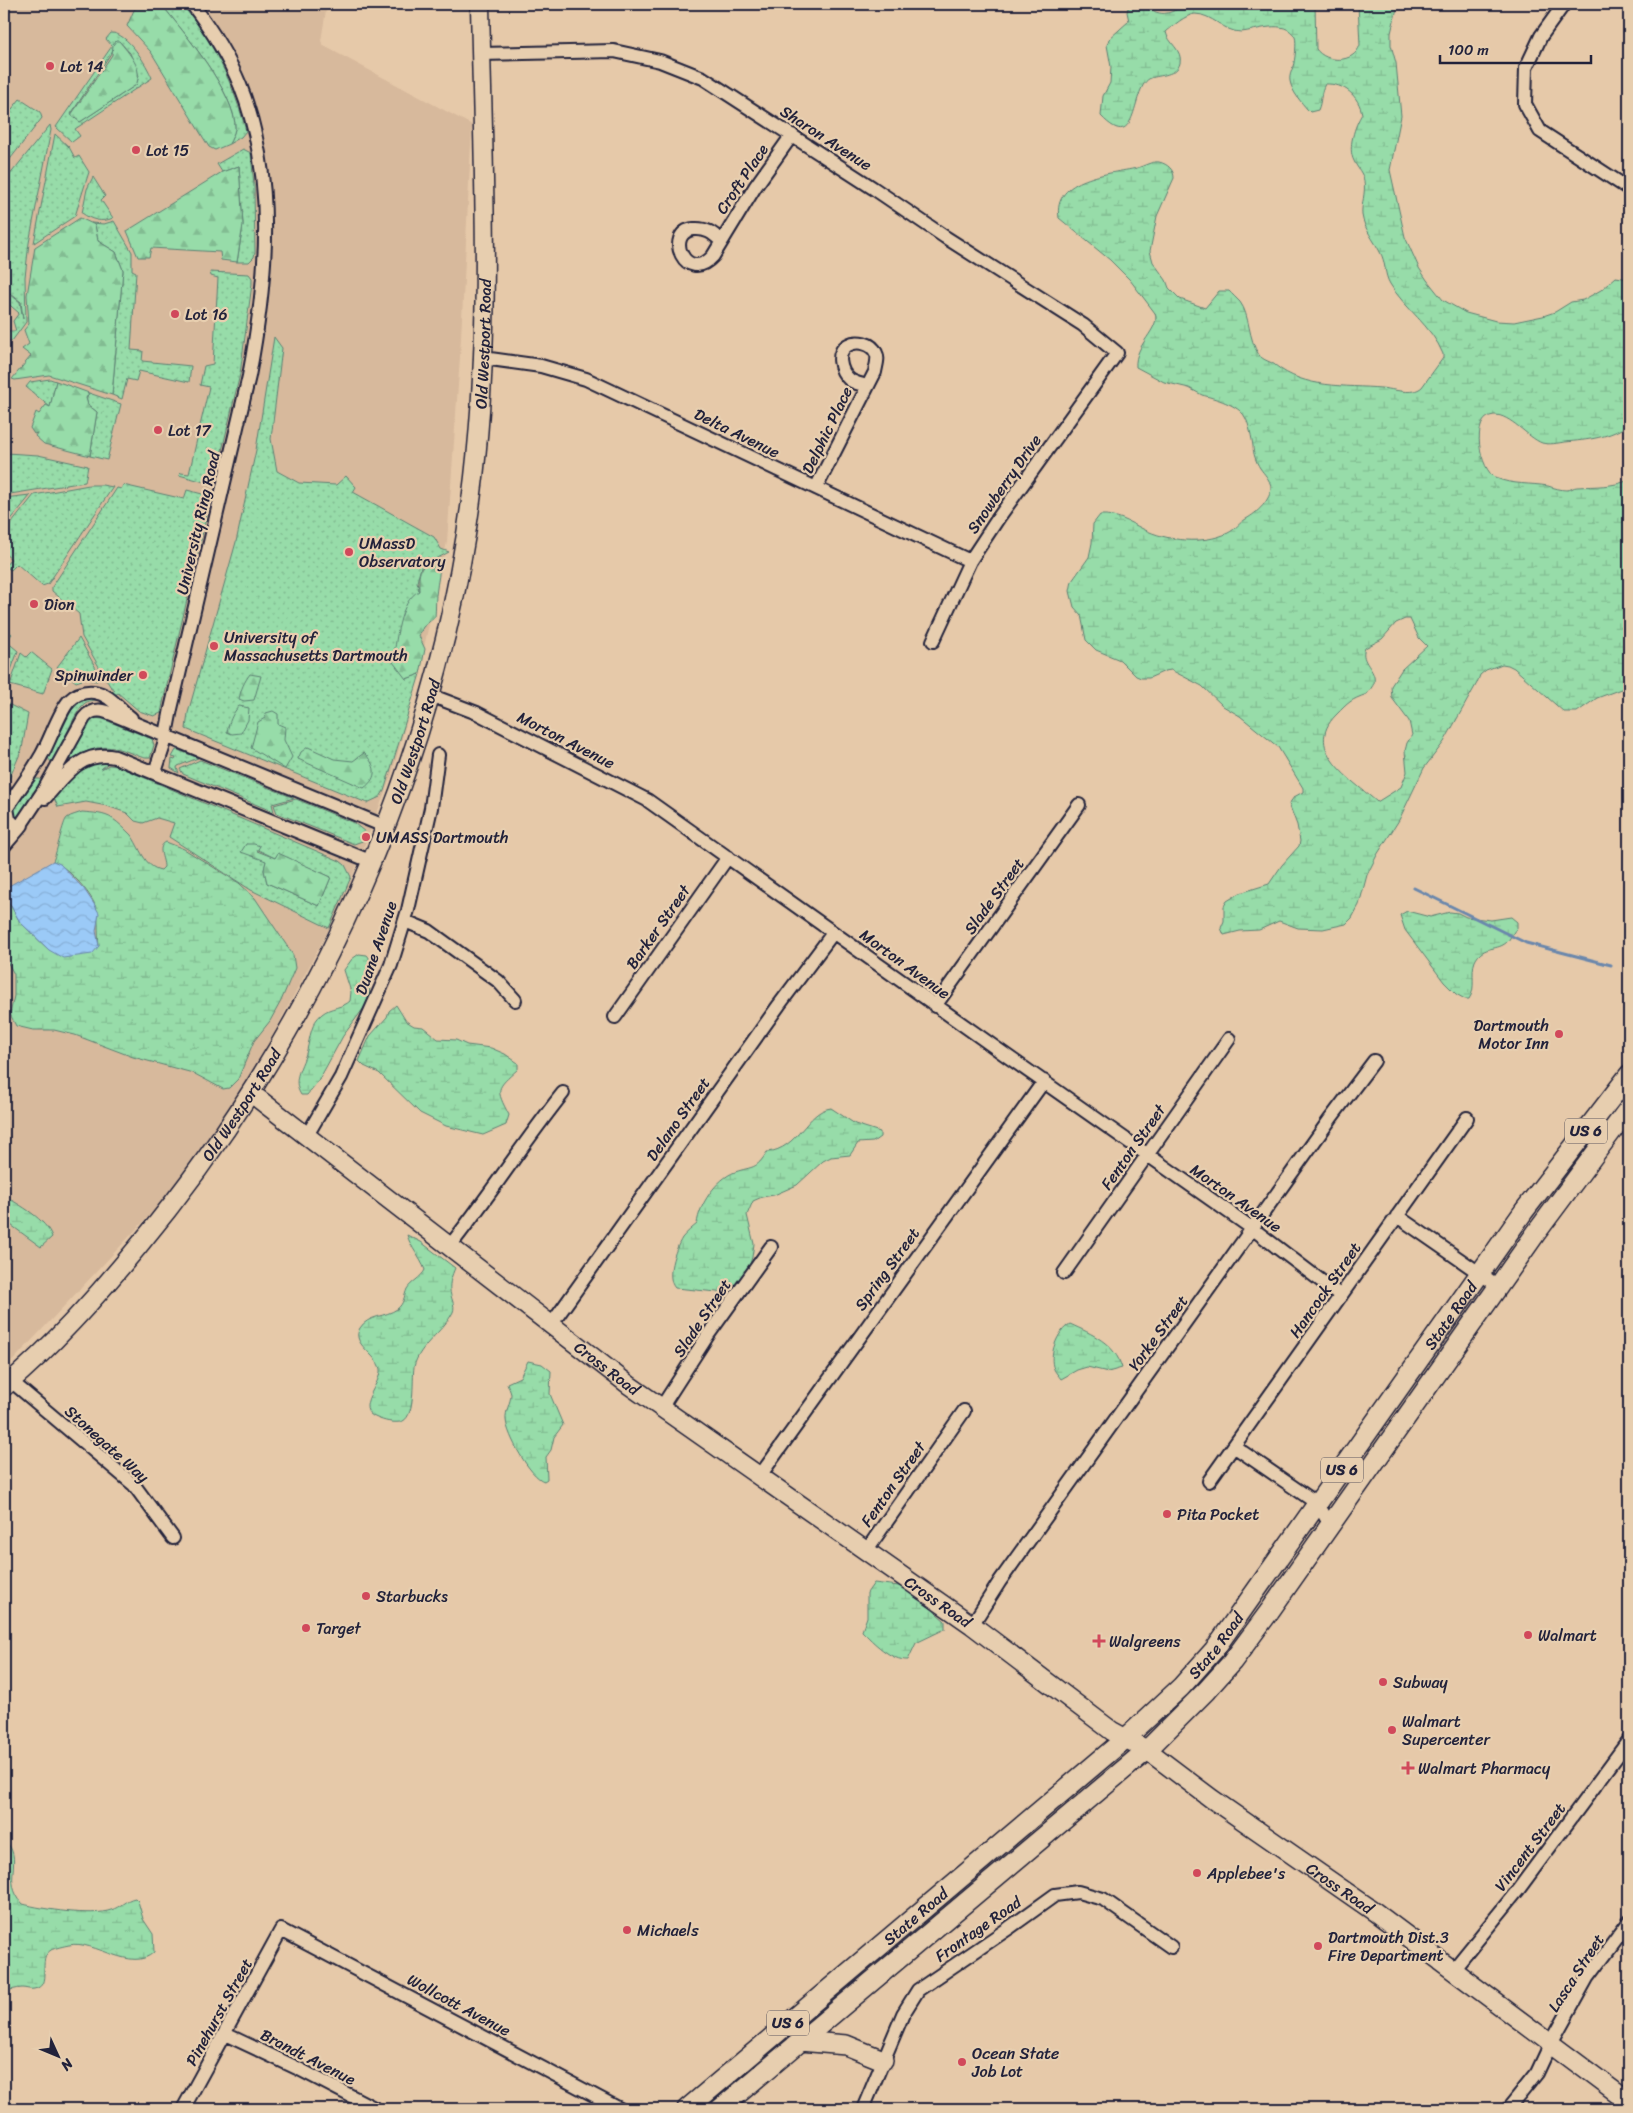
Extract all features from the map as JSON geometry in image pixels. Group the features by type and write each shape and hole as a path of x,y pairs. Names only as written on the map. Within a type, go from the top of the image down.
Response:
{"main road":[{"name":"State Road","path":"687,2109 1125,1739 1181,1687 1214,1650 1542,1187 1629,1075"},
{"name":"State Road","path":"720,2109 1147,1750 1193,1705 1232,1662 1498,1286 1629,1108"},
{"path":"800,2041 846,2045 883,2060"}],"street":[{"name":"University Ring Road","path":"155,772 167,736 173,699 249,376 260,307 264,245 262,170 250,115 240,85 223,48 192,4"},
{"name":"Old Westport Road","path":"7,1384 73,1320 136,1249 188,1184 251,1094 332,950 398,794 430,694 451,611 466,530 478,430 483,358 484,248 480,4"},
{"path":"1564,4 1541,36 1526,68 1525,104 1540,131 1629,189"},
{"name":"Sharon Avenue","path":"481,54 614,51 660,61 703,78 1083,325 1117,355"},
{"name":"Croft Place","path":"721,241 755,186 792,135"},
{"name":"Snowberry Drive","path":"933,641 970,560 1004,510 1117,355"},
{"name":"Delta Avenue","path":"483,358 541,366 586,379 970,560"},
{"name":"Delphic Place","path":"816,488 867,386"},
{"path":"18,829 9,819 7,808 42,755 70,700 78,694 87,692 100,694 110,699 143,726"},
{"name":"Morton Avenue","path":"430,694 478,713 647,800 935,1006 1253,1229 1341,1296"},
{"path":"18,829 44,790 86,714 94,710 103,711 143,726 384,826"},
{"name":"Duane Avenue","path":"306,1137 341,1077 382,988 405,921 430,808 438,755"},
{"path":"4,846 70,770 88,758 110,756 155,772 370,861"},
{"name":"Slade Street","path":"935,1006 1079,805"},
{"name":"Barker Street","path":"615,1017 728,857"},
{"path":"405,921 429,931 498,981 515,1000"},
{"name":"Delano Street","path":"551,1325 779,1005 834,933"},
{"name":"Fenton Street","path":"1064,1273 1229,1039"},
{"name":"Yorke Street","path":"972,1625 1000,1581 1374,1061"},
{"name":"Spring Street","path":"759,1477 1044,1081"},
{"path":"449,1247 479,1209 535,1128 563,1093"},
{"name":"Cross Road","path":"251,1094 661,1408 972,1625 1112,1731 1147,1750 1212,1799 1375,1912 1629,2102"},
{"name":"Hancock Street","path":"1210,1481 1467,1118"},
{"path":"1397,1216 1498,1286"},
{"name":"Slade Street","path":"661,1408 708,1335 771,1247"},
{"name":"Stonegate Way","path":"7,1384 134,1485 173,1538"},
{"name":"Fenton Street","path":"866,1551 964,1411"},
{"path":"1235,1447 1318,1504 1330,1525"},
{"name":"Vincent Street","path":"1453,1970 1518,1890 1629,1740"},
{"name":"Frontage Road","path":"863,2109 903,2014 918,1990 1055,1895 1078,1892 1103,1900 1171,1947"},
{"name":"Lasca Street","path":"1508,2109 1537,2073 1551,2043 1587,1978 1629,1922"},
{"name":"Pinehurst Street","path":"183,2109 226,2034 281,1930"},
{"name":"Wollcott Avenue","path":"281,1930 620,2109"},
{"name":"Brandt Avenue","path":"226,2034 376,2109"}],"shaded area":[{"name":"University of Massachusetts Dartmouth","path":"4,4 327,4 321,41 324,46 472,125 460,357 447,542 412,702 392,774 340,908 269,1042 234,1102 175,1188 4,1370"}],"green space":[{"path":"141,4 161,4 207,64 227,99 233,115 235,129 229,144 215,150 209,147 151,52 127,26 134,10"},
{"path":"161,4 181,4 203,33 229,80 246,131 241,137 229,144 235,129 233,115 227,99 207,64"},
{"path":"1186,4 1315,4 1316,49 1326,57 1340,59 1352,56 1360,45 1358,4 1398,4 1391,33 1391,45 1396,63 1401,116 1390,170 1405,237 1419,268 1443,300 1466,313 1496,321 1514,322 1543,316 1555,312 1571,302 1583,300 1601,290 1616,277 1629,279 1629,424 1622,429 1598,437 1548,444 1537,440 1506,418 1494,415 1486,418 1479,434 1485,465 1490,473 1502,480 1570,490 1576,487 1610,485 1629,480 1629,686 1597,698 1577,712 1564,712 1514,668 1502,664 1486,670 1480,675 1444,742 1424,768 1399,820 1367,875 1359,905 1352,918 1346,924 1323,929 1298,928 1279,921 1259,930 1240,931 1224,935 1221,928 1224,921 1224,906 1227,901 1240,893 1269,884 1282,865 1299,846 1297,825 1289,804 1294,797 1303,792 1303,788 1278,747 1240,716 1223,706 1202,686 1171,670 1149,678 1141,678 1136,676 1120,660 1096,650 1086,640 1081,615 1074,607 1070,591 1072,581 1089,557 1093,524 1100,515 1117,517 1153,533 1174,539 1208,539 1228,533 1255,513 1269,497 1271,487 1256,460 1249,427 1242,413 1226,403 1202,395 1189,388 1164,382 1136,367 1139,351 1154,325 1155,313 1130,280 1110,260 1059,218 1059,204 1064,194 1073,186 1085,180 1137,168 1154,162 1162,163 1172,170 1174,178 1157,216 1150,251 1153,262 1166,280 1169,288 1180,299 1205,308 1219,291 1229,291 1243,307 1255,349 1263,359 1287,373 1312,382 1408,392 1422,387 1443,358 1443,354 1432,335 1390,284 1382,256 1363,220 1364,181 1351,150 1355,130 1362,114 1358,102 1344,88 1325,84 1318,110 1310,112 1308,110 1295,93 1290,81 1296,43 1295,37 1290,31 1284,28 1270,27 1241,32 1229,29 1201,15 1187,16 1166,32 1179,54 1180,63 1178,67 1172,73 1151,78 1144,83 1133,115 1128,124 1122,128 1113,126 1101,116 1103,96 1110,83 1111,67 1107,45 1109,39 1129,21 1128,8 1138,6 1167,13","holes":["1410,619 1419,638 1427,646 1402,669 1391,686 1392,698 1409,721 1412,735 1405,751 1407,772 1401,787 1377,802 1335,764 1324,740 1327,728 1336,715 1350,702 1367,694 1373,684 1373,674 1364,657 1365,648 1382,639 1396,623"]},
{"path":"111,33 117,34 130,43 146,65 152,78 75,129 80,136 72,142 56,127 112,46 106,39","holes":["119,41 130,53 139,76 136,85 80,122 71,114"]},
{"path":"116,41 119,41 137,67 138,79 136,85 80,122 71,115 112,55 113,45"},
{"path":"20,99 40,112 42,118 4,167 4,119"},
{"path":"50,125 51,130 29,243 25,277 26,322 12,341 4,341 5,331 16,331 13,321 19,313 4,300 4,291 20,302 23,319 21,302 6,290 4,290 4,182"},
{"path":"55,134 69,147 75,158 79,156 89,172 75,216 34,243"},
{"path":"243,149 251,153 254,186 255,252 254,257 249,262 237,262 243,225 239,166 222,172 217,164"},
{"path":"239,166 243,225 237,262 221,260 220,252 151,248 149,257 138,257 127,231 222,172"},
{"path":"93,177 105,196 101,200 113,218 97,220 82,213 87,189"},
{"path":"80,218 95,225 98,241 116,252 123,270 112,395 49,375 12,379 31,356 22,349 29,344 24,330 29,324 27,295 35,247"},
{"path":"114,221 132,252 132,270 136,272 131,350 143,351 142,361 191,366 189,382 139,371 136,381 127,379 122,399 112,395 123,270 116,252 98,241 95,225 91,223 104,224"},
{"path":"210,272 249,274 252,278 252,284 240,374 216,476 208,483 179,475 181,473 189,474 209,387 200,385 204,366 213,364 218,278 211,276"},
{"path":"274,337 282,348 271,439 277,471 299,483 336,485 346,476 356,487 353,492 434,537 441,549 449,552 421,567 417,582 419,588 406,679 420,674 384,791 380,797 367,803 186,729 188,713 236,542 256,450"},
{"path":"50,379 56,381 50,407 26,387 30,382"},
{"path":"56,381 89,393 86,398 88,405 97,412 90,456 44,444 35,436 37,433 34,434 30,428 36,412 39,414 46,405 50,407"},
{"path":"89,393 121,404 107,460 90,456 97,412 88,405 86,398"},
{"path":"4,454 38,455 88,466 85,482 4,495"},
{"path":"89,485 113,487 48,584 42,586 17,564 11,570 5,566 11,559 4,553 4,533 34,495"},
{"path":"123,485 184,499 187,490 206,495 210,501 161,713 154,716 139,711 118,693 115,695 111,692 115,690 110,686 82,637 79,614 52,591 52,587 117,488 121,489"},
{"path":"30,496 4,528 4,498"},
{"path":"428,561 436,561 439,564 435,617 423,627 419,636 425,649 420,674 406,679 393,662 397,634 407,604 412,596 419,591 420,571"},
{"path":"4,628 12,634 6,641 18,651 6,684 4,683"},
{"path":"79,638 101,677 97,681 90,680 90,677 83,677 82,680 76,682 57,667"},
{"path":"31,652 52,669 43,694 10,685 21,653 26,657"},
{"path":"250,674 261,676 254,700 244,701 239,699 244,683"},
{"path":"89,698 105,701 90,701 81,707 56,756 51,762 48,758 71,711 80,702"},
{"path":"4,702 28,714 22,749 4,791 4,760 7,751 4,744"},
{"path":"239,706 249,708 248,720 241,733 232,734 227,732 228,728"},
{"path":"273,711 278,714 278,724 285,727 284,740 292,757 285,769 251,748 258,722 265,718 266,713"},
{"path":"94,718 103,719 152,739 154,745 150,758 107,747 93,749 71,759 70,756 89,722"},
{"path":"308,747 334,759 353,761 364,753 373,766 374,775 372,780 364,788 298,759 301,752"},
{"path":"176,750 198,758 178,766 179,773 171,768 172,759 175,760 176,758 172,757"},
{"path":"200,760 294,798 272,804 274,812 183,774 180,769"},
{"path":"107,764 101,769 109,765 117,766 340,861 345,865 351,877 329,928 251,890 169,837 174,823 157,818 143,823 135,821 127,813 107,806 86,802 58,807 54,798 64,785 74,775 93,765","holes":["246,844 275,858 278,854 331,877 319,906 267,883 264,870 266,861"]},
{"path":"36,779 40,779 42,782 19,816 14,817 13,812"},
{"path":"296,799 354,823 365,832 365,840 354,844 277,813 274,805"},
{"path":"82,812 102,814 110,817 131,835 146,861 155,868 161,870 164,867 161,847 166,842 184,849 239,883 255,898 293,955 295,968 281,1001 270,1021 254,1041 238,1079 229,1088 223,1089 193,1073 133,1057 75,1035 54,1030 33,1030 16,1026 10,1014 14,996 14,974 4,959 4,901 8,901 20,922 49,950 99,946 98,919 94,903 76,879 53,861 65,820"},
{"path":"246,844 260,846 257,851 275,858 278,853 331,877 319,906 267,883 264,870 266,861 241,852"},
{"path":"1407,911 1430,917 1450,912 1466,917 1491,920 1511,917 1517,922 1517,928 1504,944 1486,950 1478,956 1473,970 1473,990 1469,999 1465,999 1456,994 1444,982 1405,930 1400,915"},
{"path":"359,954 367,955 371,960 369,1001 343,1036 319,1080 307,1095 301,1095 298,1089 297,1078 315,1021 325,1012 350,1001 351,992 344,970 352,959"},
{"path":"396,1005 406,1021 414,1026 423,1027 438,1039 456,1040 467,1045 491,1048 505,1054 518,1063 518,1069 505,1081 500,1089 501,1099 509,1115 506,1125 483,1135 446,1126 420,1113 379,1073 364,1066 359,1061 370,1036 387,1017 389,1011"},
{"path":"831,1108 855,1124 880,1132 880,1137 873,1142 858,1143 850,1155 831,1157 823,1161 797,1185 774,1195 753,1201 747,1215 754,1244 752,1257 748,1271 735,1290 729,1293 675,1288 672,1283 671,1271 677,1249 682,1238 697,1224 705,1201 721,1180 735,1172 757,1165 767,1152 787,1144 815,1116"},
{"path":"4,1196 39,1219 52,1237 41,1247 4,1220"},
{"path":"407,1235 421,1242 455,1268 450,1287 454,1309 449,1319 426,1345 417,1359 414,1367 409,1414 405,1420 394,1422 377,1418 370,1414 367,1409 367,1402 377,1382 380,1369 361,1344 358,1334 363,1324 372,1318 393,1312 399,1307 407,1289 425,1270"},
{"path":"1070,1324 1102,1340 1119,1359 1122,1368 1108,1372 1087,1367 1061,1379 1052,1364 1052,1357 1055,1344 1061,1332"},
{"path":"528,1361 542,1364 551,1371 550,1394 563,1425 554,1437 551,1450 546,1457 547,1479 544,1481 532,1472 520,1455 510,1435 506,1420 511,1394 507,1383 520,1377"},
{"path":"874,1583 907,1587 945,1621 945,1629 916,1643 908,1660 889,1654 862,1631 867,1617 867,1593"},
{"path":"4,1840 10,1847 13,1855 13,1887 23,1904 54,1910 92,1913 111,1910 135,1898 138,1901 143,1919 153,1934 154,1952 145,1958 135,1959 124,1958 79,1944 60,1947 51,1950 47,1954 43,1983 40,1987 4,1990"}],"water":[{"path":"53,861 60,864 84,889 99,913 96,931 99,946 92,954 63,958 49,950 20,922 8,901 7,887"}],"waterway":[{"path":"1414,888 1526,943 1611,965"}],"place":[{"name":"Lot 14","path":"50,66"},
{"name":"Lot 15","path":"136,150"},
{"name":"Lot 16","path":"175,314"},
{"name":"Lot 17","path":"158,430"},
{"name":"UMassD Observatory","path":"349,552"},
{"name":"Dion","path":"34,604"},
{"name":"University of Massachusetts Dartmouth","path":"214,646"},
{"name":"Spinwinder","path":"143,675"},
{"name":"UMASS Dartmouth","path":"366,837"},
{"name":"Dartmouth Motor Inn","path":"1559,1034"},
{"name":"Pita Pocket","path":"1167,1514"},
{"name":"Starbucks","path":"366,1596"},
{"name":"Target","path":"306,1628"},
{"name":"Walmart","path":"1528,1635"},
{"name":"Walgreens","path":"1099,1641"},
{"name":"Subway","path":"1383,1682"},
{"name":"Walmart Supercenter","path":"1392,1730"},
{"name":"Walmart Pharmacy","path":"1408,1768"},
{"name":"Applebee's","path":"1197,1873"},
{"name":"Michaels","path":"627,1930"},
{"name":"Dartmouth Dist.3 Fire Department","path":"1318,1946"},
{"name":"Ocean State Job Lot","path":"962,2062"}]}
